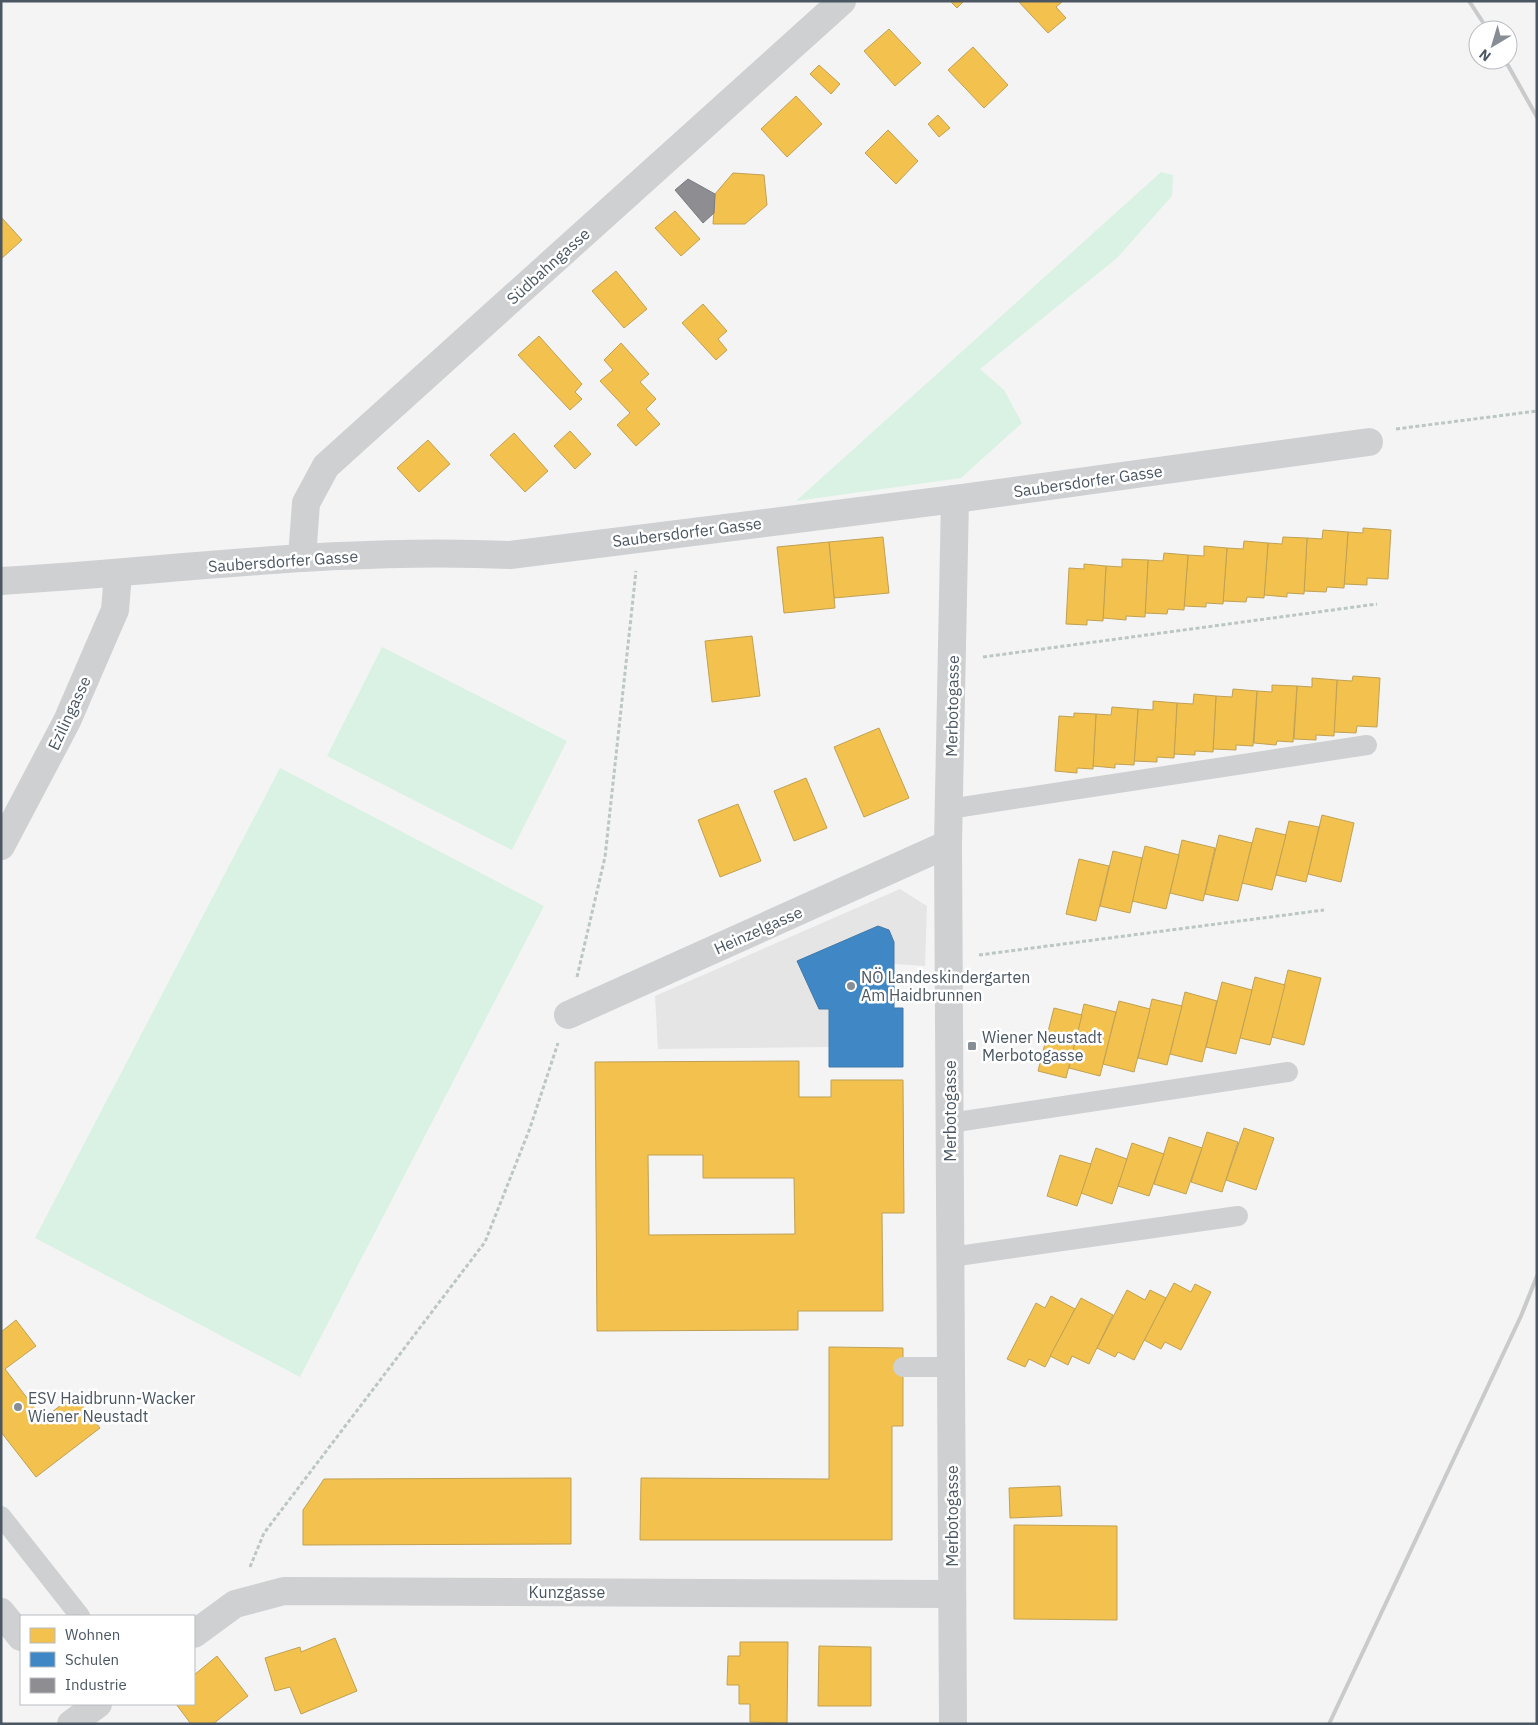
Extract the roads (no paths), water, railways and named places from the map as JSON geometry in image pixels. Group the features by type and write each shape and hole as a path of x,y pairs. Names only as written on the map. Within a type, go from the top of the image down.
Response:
{"street":[{"name":"Südbahngasse","path":"302,558 306,502 326,466 842,1"},
{"name":"Saubersdorfer Gasse","path":"1,581 118,574 302,558 438,552 510,555 955,499 1368,442"},
{"name":"Merbotogasse","path":"953,1724 948,844 955,499"},
{"name":"Ezilingasse","path":"1,846 67,721 115,610 118,574"},
{"name":"Heinzelgasse","path":"568,1015 948,844"},
{"name":"Kunzgasse","path":"195,1633 234,1604 284,1591 952,1594"},
{"path":"1,1612 20,1636"}],"lane":[{"path":"949,809 1367,746"},
{"path":"950,1123 1288,1072"},
{"path":"950,1258 1238,1216"},
{"path":"903,1367 951,1367"},
{"path":"1,1516 79,1615"}],"railway":[{"path":"1469,1 1481,20"},
{"path":"1511,70 1537,117"},
{"path":"1329,1724 1521,1316 1537,1276"}],"place":[{"name":"NÖ Landeskindergarten Am Haidbrunnen","path":"851,986"},
{"name":"Wiener Neustadt Merbotogasse","path":"972,1046"},
{"name":"ESV Haidbrunn-Wacker Wiener Neustadt","path":"18,1407"}]}
